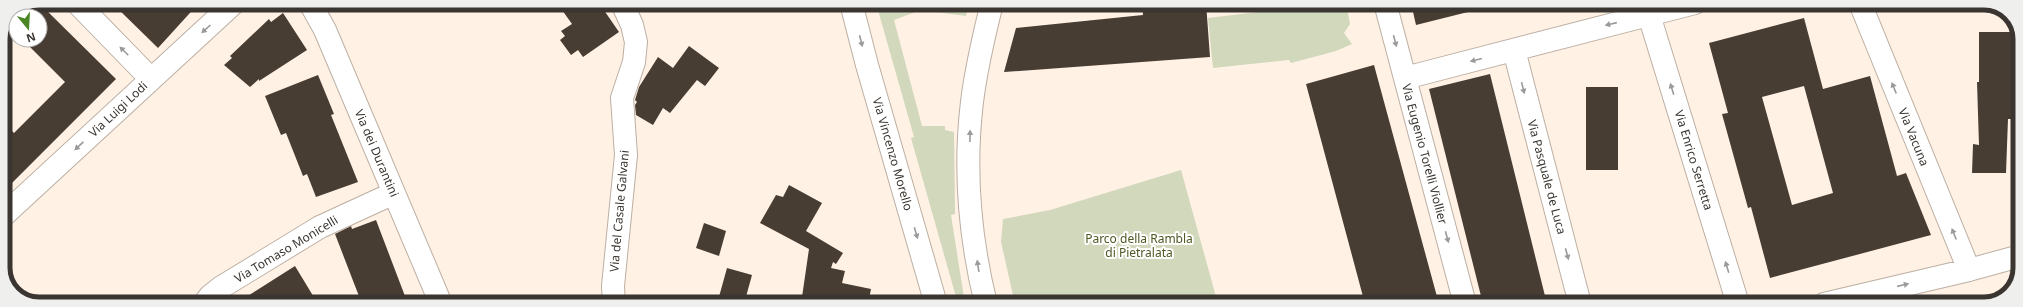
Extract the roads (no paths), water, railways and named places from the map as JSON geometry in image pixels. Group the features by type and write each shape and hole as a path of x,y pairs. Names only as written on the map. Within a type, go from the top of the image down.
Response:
{"street":[{"path":"84,10 152,79"},
{"name":"Via Luigi Lodi","path":"10,210 226,10"},
{"name":"Via dei Durantini","path":"314,10 325,30 438,297"},
{"name":"Via del Casale Galvani","path":"614,297 613,286 626,156 622,98 634,62 636,42 632,25 625,10"},
{"name":"Via Vincenzo Morello","path":"853,10 867,65 934,297"},
{"path":"985,297 973,230 969,165 972,101 991,10"},
{"name":"Via Eugenio Torelli Viollier","path":"1387,10 1463,297"},
{"path":"1405,78 1668,10"},
{"name":"Via Vacuna","path":"1863,10 1969,270"},
{"name":"Via Enrico Serretta","path":"1649,15 1736,297"},
{"name":"Via Pasquale de Luca","path":"1514,50 1578,297"},
{"name":"Via Tomaso Monicelli","path":"209,297 220,288 311,232 342,216 394,193"},
{"path":"1854,297 1969,270 2013,258"}],"park label":[{"name":"Parco della Rambla di Pietralata","path":"1139,245"}]}
